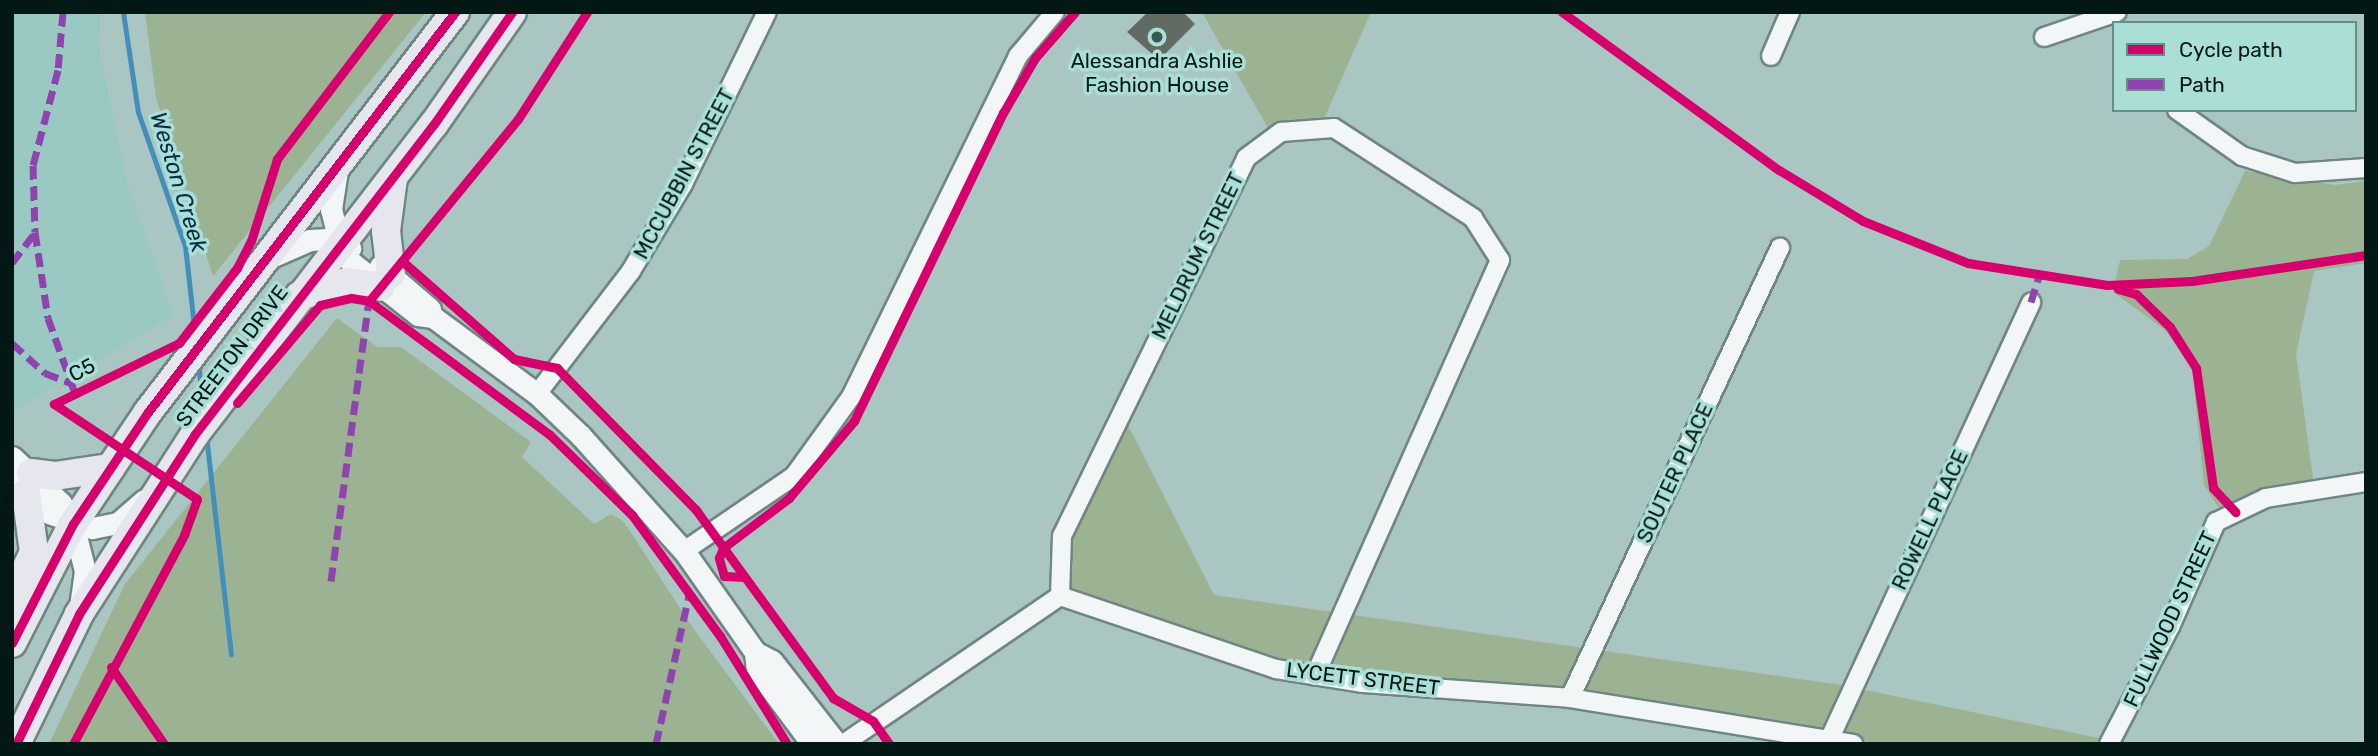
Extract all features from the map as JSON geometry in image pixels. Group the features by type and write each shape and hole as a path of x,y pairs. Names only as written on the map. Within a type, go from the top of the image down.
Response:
{"main road":[{"name":"STREETON DRIVE","path":"12,643 73,524 183,364 455,12"},
{"name":"STREETON DRIVE","path":"16,744 79,614 159,487 195,434 393,175 512,12"},
{"path":"299,296 346,282 386,280 386,231 393,175"},
{"path":"12,598 34,552 20,475 55,476 110,468"}],"street":[{"name":"MCCUBBIN STREET","path":"537,394 631,271 683,184 767,12"},
{"path":"684,551 794,476 852,397 1018,56 1055,12"},
{"path":"1771,56 1790,12"},
{"path":"2044,37 2120,12"},
{"path":"2181,112 2242,156 2295,173 2366,168"},
{"name":"MELDRUM STREET","path":"1060,596 1062,537 1246,158 1281,132 1334,128 1473,218 1500,260 1315,676"},
{"path":"338,162 331,209 340,244"},
{"path":"258,264 310,240 340,244 386,280 429,306 433,317 537,394 684,551 755,652 772,661 837,744"},
{"name":"SOUTER PLACE","path":"1570,698 1780,247"},
{"name":"ROWELL PLACE","path":"1830,738 2031,302"},
{"path":"20,475 61,503 73,524 85,571 79,614"},
{"name":"FULLWOOD STREET","path":"2109,744 2171,627 2216,522 2266,498 2366,482"},
{"path":"73,524 105,528 118,523 159,487"},
{"path":"843,744 1060,596"},
{"name":"LYCETT STREET","path":"1060,596 1276,669 1315,676 1570,698 1830,738 1853,744"},
{"path":"755,652 757,670 812,744"}],"shaded area":[{"path":"12,12 100,12 99,49 127,183 173,315 12,412"},
{"path":"145,12 426,12 213,276 156,98"},
{"path":"1202,12 1371,12 1323,121 1269,130"},
{"path":"2245,171 2335,185 2366,181 2366,263 2314,271 2296,354 2314,485 2265,490 2220,510 2204,485 2192,368 2165,330 2113,292 2120,260 2187,259 2209,246"},
{"path":"337,318 377,347 401,347 531,442 522,457 594,524 611,514 624,522 693,628 779,744 49,744 125,584"},
{"path":"1128,425 1214,595 1841,685 2128,744 1877,744 1826,731 1289,661 1063,591 1073,537"}],"building":[{"name":"Alessandra Ashlie Fashion House","path":"1148,12 1183,12 1195,24 1159,60 1127,32"}],"waterway":[{"name":"Weston Creek","path":"123,12 138,112 185,246 195,335"},
{"name":"Weston Creek","path":"198,362 203,408"},
{"name":"Weston Creek","path":"206,435 231,655"}],"marked path":[{"path":"63,12 58,70 33,165 35,232 48,318 75,393"},
{"path":"12,263 35,232"},
{"path":"2031,302 2039,275"},
{"path":"331,581 369,301"},
{"path":"12,343 45,373 74,384"},
{"path":"656,744 689,595"}],"cycle path":[{"name":"C5","path":"73,744 184,535 197,499 54,404 179,343 237,268 251,241 277,159 389,12"},
{"path":"12,643 73,524 148,412 455,12"},
{"path":"16,744 79,614 195,434 434,124 512,12"},
{"path":"369,301 518,119 587,12"},
{"path":"744,577 724,576 719,558 723,548 789,498 854,421 1003,113 1035,58 1075,12"},
{"path":"1562,12 1779,170 1863,221 1968,263 2107,285 2192,281 2366,255"},
{"path":"402,261 514,359 557,368 696,510 833,698 873,721 889,744"},
{"path":"2118,289 2136,294 2170,327 2196,368 2213,488 2235,512"},
{"path":"237,403 320,305 351,298 369,301 550,435 632,515 720,636 787,744"},
{"path":"111,667 164,744"}],"place":[{"name":"Alessandra Ashlie Fashion House","path":"1157,37"}]}
